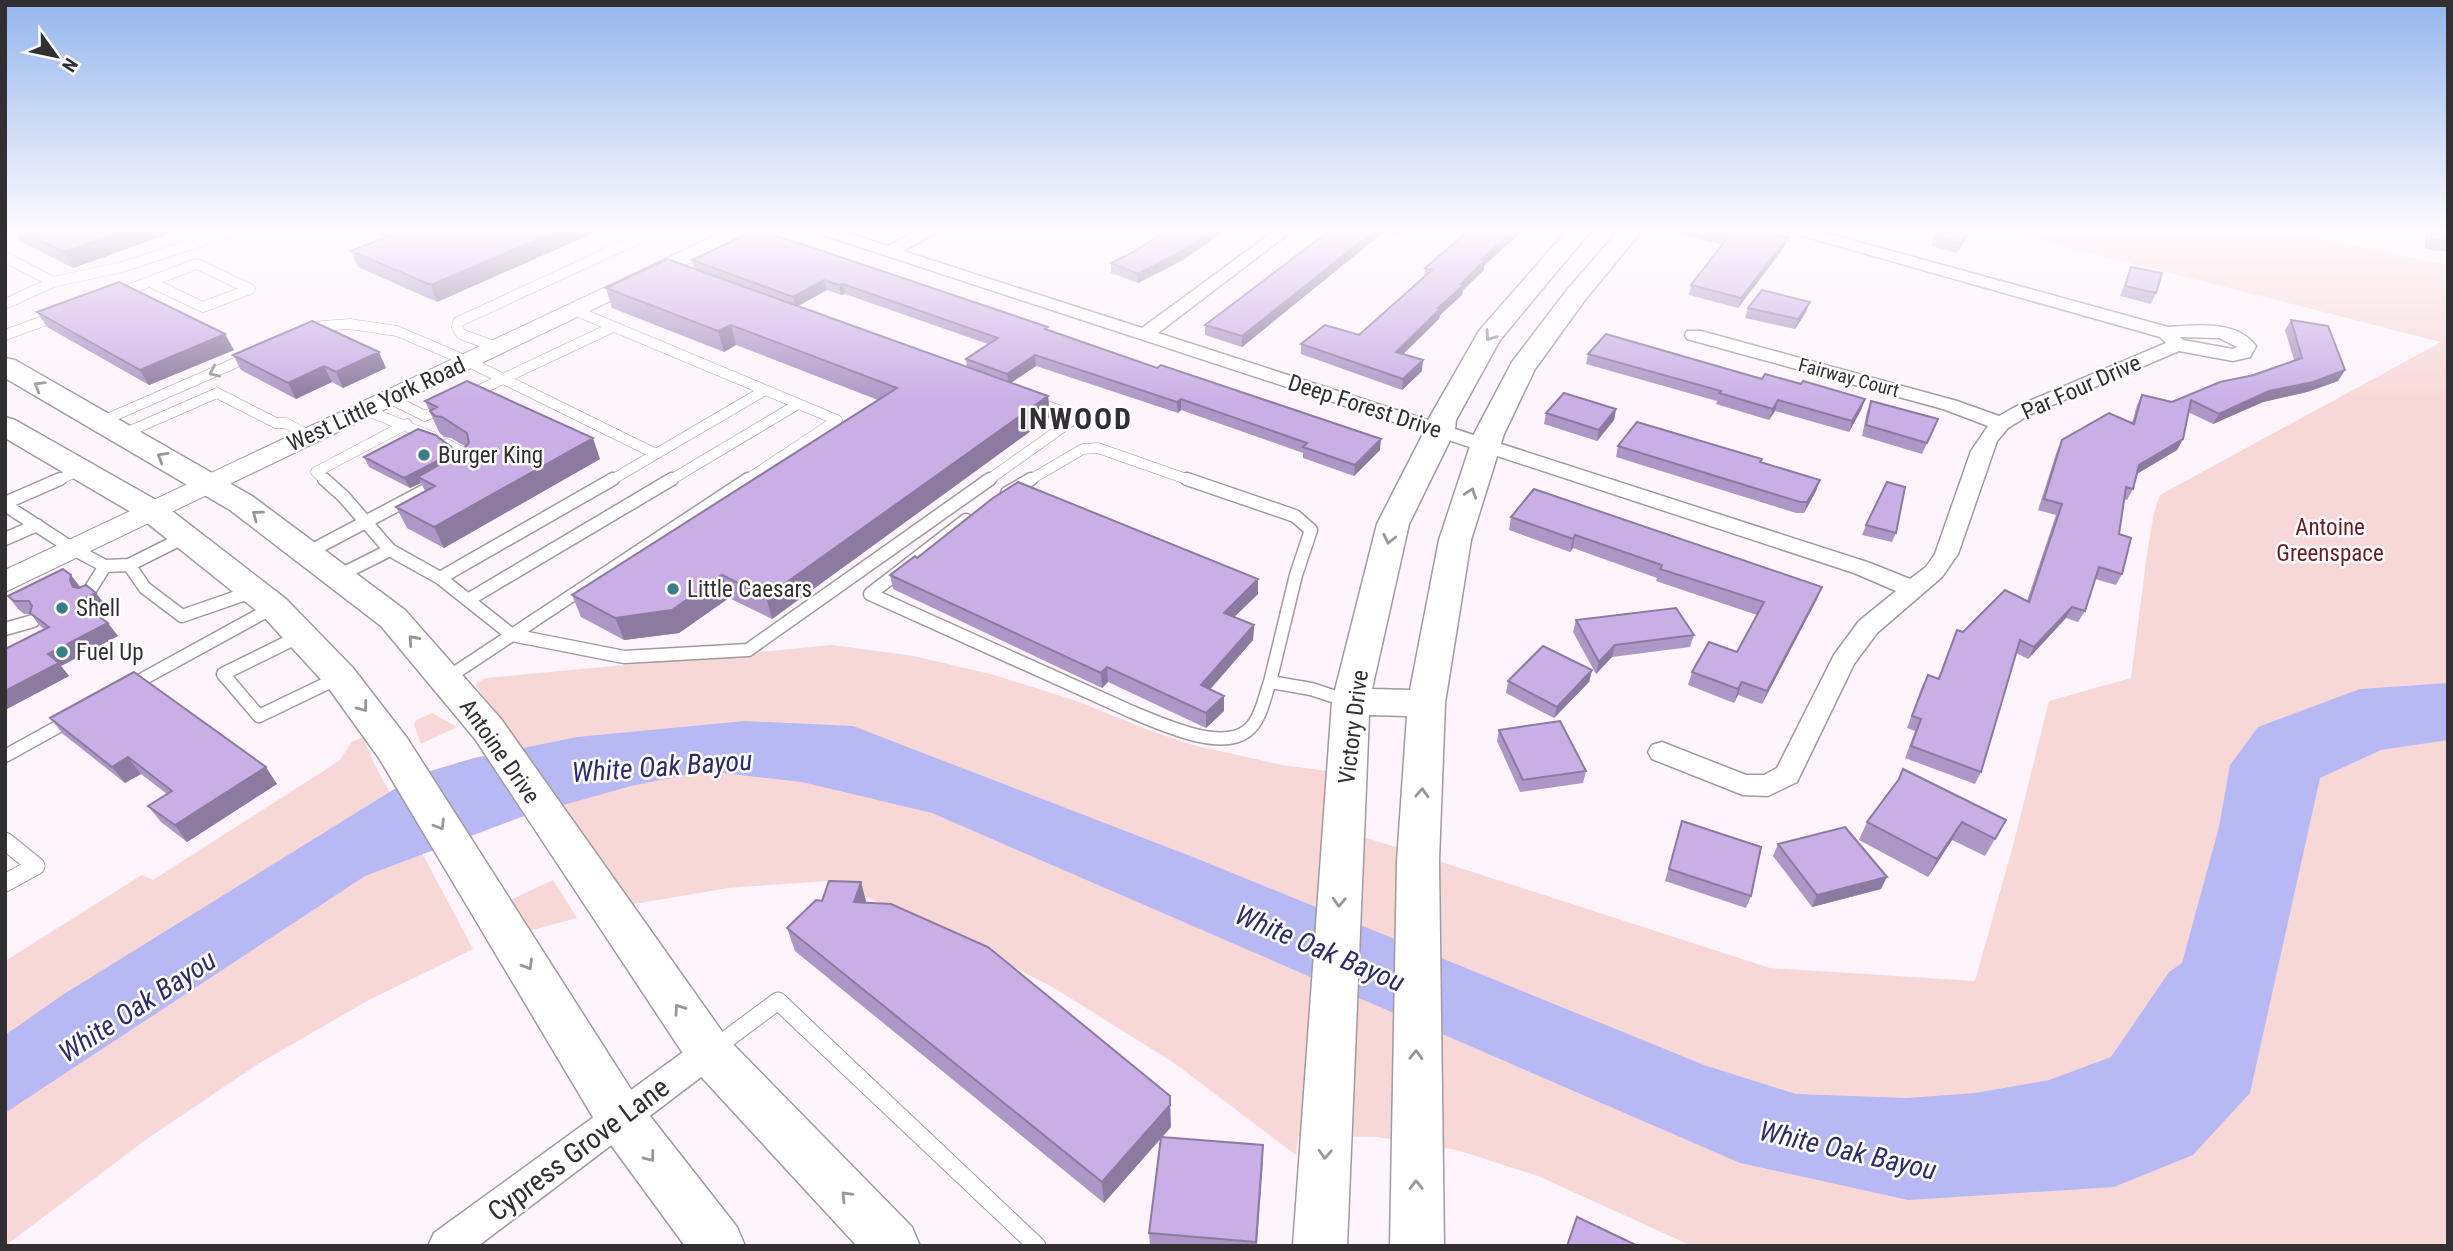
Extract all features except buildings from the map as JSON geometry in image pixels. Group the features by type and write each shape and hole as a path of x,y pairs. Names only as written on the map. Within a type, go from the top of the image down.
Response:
{"main road":[{"name":"Victory Drive","path":"1320,1246 1351,702 1393,524 1440,430 1442,420 1488,337 1531,286"},
{"path":"1417,1246 1418,861 1426,703 1455,540 1489,434 1522,368 1583,286"},
{"name":"Antoine Drive","path":"5,366 241,503 393,618 488,729 709,1052 893,1246"},
{"path":"8,430 72,407"},
{"path":"8,430 152,511 264,599 340,677 393,747 621,1118 705,1241"},
{"path":"1351,702 1426,703"}],"street":[{"name":"West Little York Road","path":"5,582 574,310 630,286"},
{"name":"Deep Forest Drive","path":"1000,286 1862,568 1912,589"},
{"path":"1146,333 1209,286"},
{"name":"Par Four Drive","path":"1662,752 1743,785 1768,786 1787,775 1843,661 1868,627 1934,572 1945,554 1988,438 2001,424 2172,339 1991,286"},
{"name":"Fairway Court","path":"1694,335 1950,405 2001,424"},
{"name":"Cypress Grove Lane","path":"447,1246 709,1052"}],"lane":[{"path":"5,304 43,286"},
{"path":"110,296 137,286"},
{"path":"159,286 203,307 250,289 244,286"},
{"path":"496,347 461,334 457,327 458,322 535,286"},
{"path":"447,678 837,420 574,310"},
{"path":"5,335 71,311"},
{"path":"302,334 322,326 350,324 397,331 467,361 656,454"},
{"path":"389,398 425,416 612,327"},
{"path":"111,428 260,352"},
{"path":"440,578 765,390"},
{"path":"111,428 218,393 276,423 286,423 310,436"},
{"path":"407,424 316,472 344,497 390,551 440,578 512,635 624,657 748,650 1077,417 1026,398"},
{"path":"468,600 798,404"},
{"path":"365,410 407,424 468,455 472,460 466,468"},
{"path":"977,512 870,594 1170,727 1210,737 1240,737 1248,731 1255,722 1270,682 1296,575 1311,530 1295,516 1098,448 1083,449 996,500"},
{"path":"5,504 80,470"},
{"path":"307,553 455,474"},
{"path":"5,504 73,549 105,566 129,565 185,537"},
{"path":"5,539 37,525"},
{"path":"337,576 390,551"},
{"path":"129,565 145,588 182,616 264,599"},
{"path":"88,593 105,566"},
{"path":"123,690 264,599"},
{"path":"5,629 33,621"},
{"path":"302,636 223,674 259,716 340,677"},
{"path":"1270,682 1311,689 1351,702"},
{"path":"5,755 88,710"},
{"path":"5,841 36,866 5,883"},
{"path":"709,1052 778,1001 1037,1246"}],"green space":[{"name":"Antoine Greenspace","path":"2222,286 2448,286 2448,1246 1692,1246 1538,1176 1457,1150 1377,1137 1298,1136 1296,1155 1174,1063 1056,989 942,929 828,881 728,888 628,905 495,710 476,687 477,683 486,678 832,645 914,656 994,675 1074,700 1193,745 1282,765 1328,771 1324,824 1770,968 1975,981 2014,842 2049,701 2131,678 2147,554 2160,495 2441,342"},
{"path":"432,713 457,727 421,744 414,724 416,720"},
{"path":"363,737 374,763 473,949 367,1001 258,1064 144,1141 5,1246 5,961 142,875 153,880 339,761 352,742"},
{"path":"553,880 577,918 525,932 510,900"}],"water":[{"name":"White Oak Bayou","path":"2448,683 2448,740 2381,750 2320,778 2250,1093 2193,1155 2114,1187 1908,1200 1740,1163 932,813 802,782 705,771 631,786 521,817 365,876 5,1113 5,1035 64,994 417,775 474,758 577,737 745,721 853,726 1198,859 1704,1065 1796,1094 1907,1098 1975,1093 2049,1080 2111,1057 2169,972 2182,963 2219,827 2230,765 2258,727 2360,689"}],"place":[{"name":"Burger King","path":"424,455"},
{"name":"Little Caesars","path":"673,589"},
{"name":"Shell","path":"62,608"},
{"name":"Fuel Up","path":"62,652"}],"district":[{"name":"INWOOD","path":"1076,419"}]}
